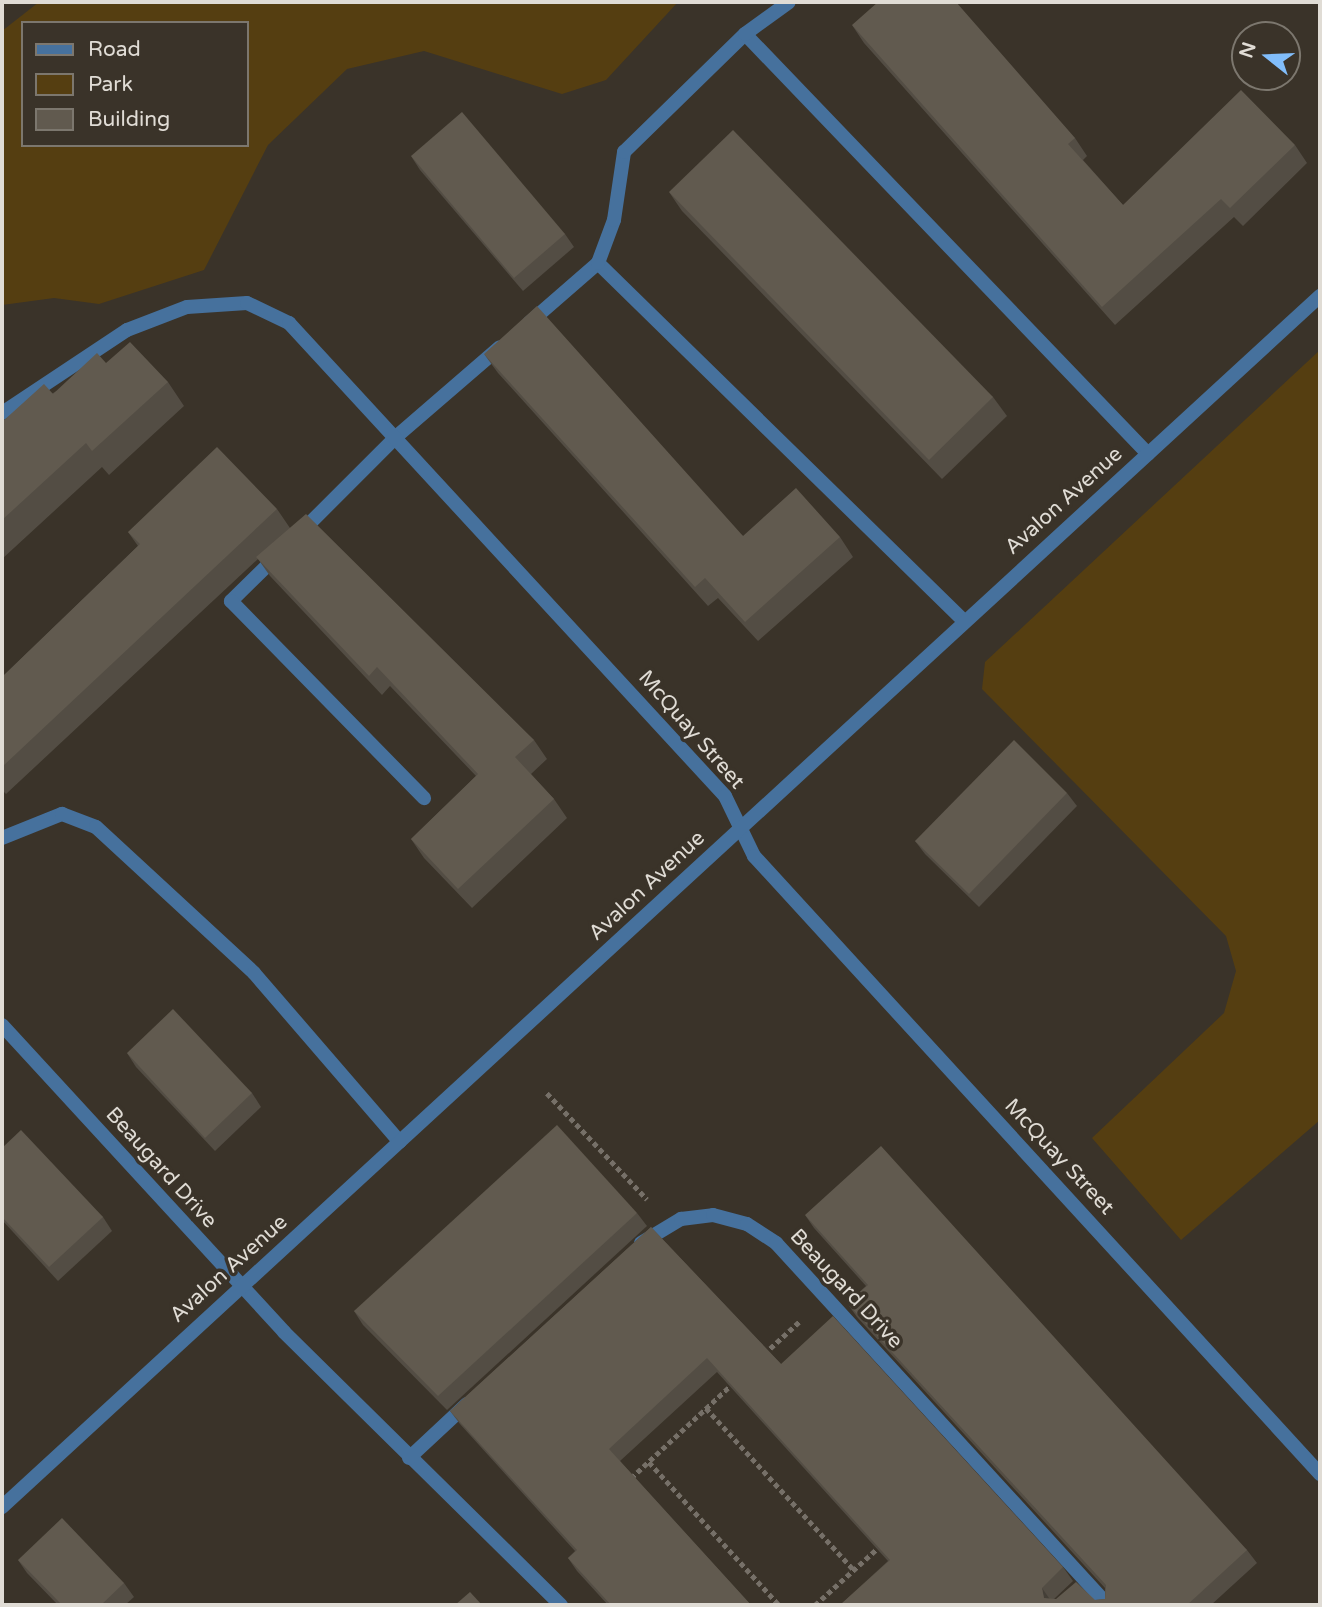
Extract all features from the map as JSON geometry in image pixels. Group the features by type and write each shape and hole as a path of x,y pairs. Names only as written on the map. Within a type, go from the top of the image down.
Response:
{"street":[{"path":"424,798 232,601 397,436 598,263 614,220 624,152 745,34 789,2"},
{"path":"745,34 1148,454"},
{"path":"598,263 964,621"},
{"name":"Avalon Avenue","path":"2,1507 1320,296"},
{"name":"McQuay Street","path":"2,413 127,330 187,307 247,303 289,323 397,436 725,796 754,856 1320,1474"},
{"path":"2,838 62,814 96,827 254,973 400,1142"},
{"name":"Beaugard Drive","path":"2,1025 240,1286 409,1458 561,1605"},
{"name":"Beaugard Drive","path":"629,1254 681,1219 713,1215 747,1224 776,1242 1108,1605"},
{"path":"409,1458 479,1393"},
{"path":"1071,1595 1086,1582"}],"path":[{"path":"547,1093 652,1205"},
{"path":"757,1361 810,1312"},
{"path":"621,1486 737,1380"},
{"path":"706,1408 854,1570"},
{"path":"649,1462 779,1605"},
{"path":"815,1605 883,1543"}],"green space":[{"path":"39,2 678,2 606,80 562,94 424,51 347,69 268,145 204,270 99,304 54,298 2,305 2,31"},
{"path":"1320,350 1320,1120 1181,1240 1092,1138 1224,1013 1236,971 1226,936 982,689 985,662"}],"building":[{"path":"878,2 956,2 1075,138 1068,144 1123,205 1240,91 1295,145 1230,208 1221,199 1102,307 852,25"},
{"path":"462,112 565,234 514,278 411,156"},
{"path":"733,130 993,397 929,460 669,192"},
{"path":"537,306 743,536 796,488 840,537 745,622 705,578 695,587 484,354"},
{"path":"130,342 168,382 92,451 86,443 2,520 2,422 44,384 53,394 97,353 106,363"},
{"path":"217,447 277,509 2,767 2,677 140,544 128,532"},
{"path":"306,514 534,740 515,757 554,799 458,889 411,839 478,774 377,667 369,676 256,557"},
{"path":"1014,740 1067,793 969,894 915,841"},
{"path":"173,1009 252,1093 205,1138 127,1053"},
{"path":"557,1125 637,1213 438,1396 354,1311"},
{"path":"21,1130 103,1217 49,1267 2,1217 2,1148"},
{"path":"881,1146 1247,1550 1187,1605 840,1605 890,1560 707,1358 609,1449 751,1605 611,1605 568,1558 577,1550 450,1411 651,1227 781,1364 833,1316 1063,1567 1042,1588 1044,1598 1056,1599 1076,1582 1095,1600 1105,1599 1106,1585 847,1303 868,1285 805,1215"},
{"path":"62,1518 124,1583 101,1605 62,1605 18,1560"},
{"path":"470,1592 482,1605 455,1605"}]}
